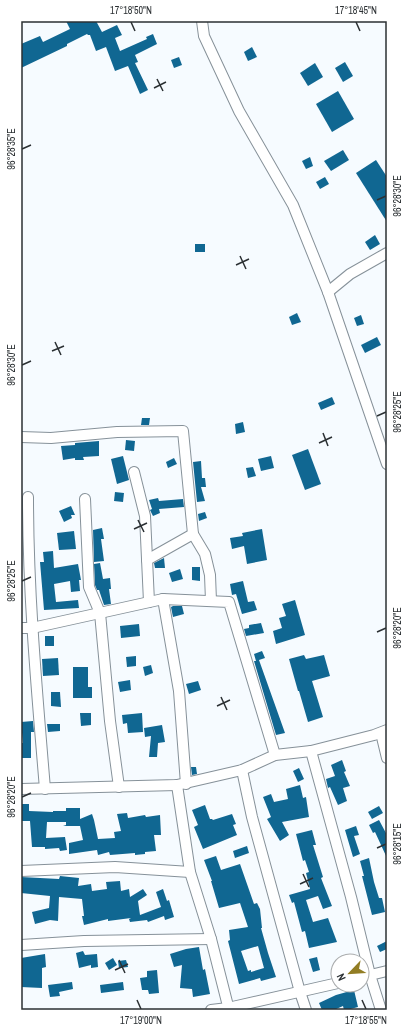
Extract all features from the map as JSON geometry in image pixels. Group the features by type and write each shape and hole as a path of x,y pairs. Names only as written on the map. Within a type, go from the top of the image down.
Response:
{"street":[{"path":"202,21 204,36 232,98 293,205 328,292 387,464"},
{"path":"328,292 350,274 387,253"},
{"path":"21,437 51,438 117,432 183,432 193,534 205,554 210,575 211,601"},
{"path":"134,472 145,516 149,602"},
{"path":"28,497 28,546 32,628 45,789"},
{"path":"85,499 90,587 100,613 110,721 119,787"},
{"path":"147,560 193,534"},
{"path":"21,628 32,628 163,599 229,602 275,755"},
{"path":"163,599 179,691 181,784 190,872 211,939 229,1009"},
{"path":"21,789 181,784 242,770 275,755 312,751 384,732 387,758"},
{"path":"312,751 351,897 362,953"},
{"path":"242,770 252,817 306,1010"},
{"path":"21,871 115,867 190,872"},
{"path":"21,945 84,941 211,939"},
{"path":"370,975 387,971"},
{"path":"211,1010 229,1009 330,985"},
{"path":"370,985 381,1010"}],"building":[{"path":"66,21 96,21 102,32 117,25 122,35 115,38 120,51 147,39 146,37 153,34 157,44 135,55 138,62 135,63 148,90 140,94 128,66 115,71 106,47 96,51 90,35 87,34 67,44 67,46 21,68 21,44 40,36 43,42 70,29"},
{"path":"252,47 257,57 248,61 244,52"},
{"path":"179,57 182,65 174,68 171,60"},
{"path":"345,62 353,76 343,82 335,68"},
{"path":"315,63 323,77 308,86 300,73"},
{"path":"338,91 354,119 332,132 316,104"},
{"path":"343,150 349,160 331,171 324,161"},
{"path":"310,157 313,166 306,169 302,161"},
{"path":"376,160 387,177 387,222 356,173"},
{"path":"325,177 329,184 320,189 316,182"},
{"path":"375,235 380,244 370,250 365,242"},
{"path":"195,244 205,244 205,252 195,252"},
{"path":"297,313 301,322 292,325 289,317"},
{"path":"361,315 364,324 357,326 354,318"},
{"path":"377,337 381,345 365,353 361,345"},
{"path":"332,397 335,404 321,410 318,403"},
{"path":"142,418 150,418 149,425 141,425"},
{"path":"243,422 245,432 236,434 235,424"},
{"path":"126,440 135,441 134,451 125,450"},
{"path":"99,441 99,456 83,457 84,460 75,460 75,458 63,460 61,446"},
{"path":"308,449 321,484 305,490 292,455"},
{"path":"123,456 129,480 117,484 111,459"},
{"path":"271,456 274,468 261,471 258,459"},
{"path":"174,458 177,464 168,468 166,462"},
{"path":"201,461 202,478 205,478 206,487 201,487 205,501 197,502 193,462"},
{"path":"253,467 256,476 248,478 246,468"},
{"path":"115,492 124,493 123,502 114,501"},
{"path":"158,498 159,501 183,499 184,507 159,509 160,513 153,516 150,510 152,509 149,500"},
{"path":"71,506 75,515 71,515 72,518 64,522 59,511"},
{"path":"205,512 207,518 199,521 198,514"},
{"path":"102,528 104,539 101,539 104,561 94,562 93,530"},
{"path":"262,529 267,560 247,564 244,546 232,549 230,538 243,536 242,533"},
{"path":"74,531 76,549 59,550 57,533"},
{"path":"53,551 54,568 78,564 81,580 79,580 80,591 71,592 70,581 54,584 56,602 78,600 79,608 44,610 40,562 44,562 43,552"},
{"path":"164,558 165,568 155,568 154,563"},
{"path":"100,563 103,579 110,578 111,589 109,589 111,604 104,605 99,590 97,590 95,585 94,564"},
{"path":"192,567 200,567 200,581 192,580"},
{"path":"180,569 183,579 172,582 169,573"},
{"path":"243,581 248,602 254,601 257,610 242,614 236,594 232,595 230,584"},
{"path":"295,600 305,635 276,644 273,631 282,628 279,618 286,616 282,604"},
{"path":"182,606 184,614 173,617 171,607"},
{"path":"261,623 264,633 246,636 244,629 249,628 249,625"},
{"path":"139,624 140,636 121,638 120,626"},
{"path":"45,636 54,636 54,646 45,646"},
{"path":"262,651 265,658 259,660 285,733 276,735 254,661 256,661 254,654"},
{"path":"304,655 306,659 324,655 330,676 312,681 323,717 308,722 289,659"},
{"path":"136,656 136,666 127,667 126,657"},
{"path":"58,658 59,675 43,676 42,659"},
{"path":"151,665 153,673 145,676 143,667"},
{"path":"73,667 88,667 88,687 92,687 92,698 73,698"},
{"path":"130,680 131,690 120,692 118,682"},
{"path":"198,681 201,690 189,694 186,684"},
{"path":"51,692 60,692 61,707 51,706"},
{"path":"80,713 91,713 91,725 81,726"},
{"path":"142,713 143,732 128,733 127,723 123,724 122,715"},
{"path":"33,721 34,732 31,732 31,758 21,758 21,743 23,743 21,722"},
{"path":"47,724 60,724 60,731 48,732"},
{"path":"162,725 165,742 158,743 157,757 149,757 151,736 145,737 144,728"},
{"path":"342,760 346,771 344,772 350,786 343,788 347,801 338,805 330,787 328,788 326,779 335,776 331,765"},
{"path":"191,767 196,767 197,774 192,775"},
{"path":"299,768 304,779 298,782 293,771"},
{"path":"300,785 303,798 306,797 309,817 282,822 289,835 280,841 267,819 271,817 263,797 271,794 274,802 288,799 286,789"},
{"path":"21,804 29,804 29,811 53,812 66,811 66,808 80,808 80,819 92,814 98,839 115,838 114,832 121,831 117,814 127,813 128,818 145,815 146,817 160,815 161,835 154,835 156,851 145,852 145,854 135,855 135,853 110,855 109,852 98,855 97,850 69,854 69,843 83,840 80,826 63,826 66,825 66,822 47,822 46,838 65,837 67,850 60,851 59,848 45,849 45,847 32,847 30,821 21,821"},
{"path":"205,805 210,819 213,820 232,814 236,824 233,825 237,835 203,849 194,827 198,825 192,810"},
{"path":"379,806 383,813 372,819 368,812"},
{"path":"379,820 387,835 387,858 375,832 373,833 369,825"},
{"path":"356,826 359,835 354,836 360,854 353,857 345,830"},
{"path":"312,830 316,845 313,845 323,877 321,878 332,906 323,909 318,896 306,900 313,922 328,918 337,942 309,948 305,931 302,932 294,902 292,903 289,895 310,889 306,873 309,872 305,860 303,861 296,834"},
{"path":"247,846 249,853 235,858 233,851"},
{"path":"216,856 221,870 240,864 254,904 257,903 260,909 261,928 276,977 261,981 260,978 239,984 228,941 230,940 229,930 248,927 240,903 219,908 212,881 204,860","holes":["258,946 264,968 251,972 251,970 248,971 241,951"]},
{"path":"369,858 374,882 379,898 382,898 385,912 372,915 362,876 364,876 360,861"},
{"path":"60,876 79,878 78,886 91,884 92,891 107,889 106,882 120,881 121,891 129,889 130,897 143,889 147,895 138,901 140,915 161,907 156,892 163,889 167,901 169,900 174,917 165,920 164,916 148,922 147,920 130,922 129,919 131,918 108,921 108,919 84,925 82,916 84,916 82,899 59,897 58,921 50,920 35,924 32,912 49,908 50,896 21,893 21,877 59,879"},
{"path":"387,941 387,949 380,952 377,946"},
{"path":"199,947 203,970 205,969 210,994 193,997 192,989 180,988 182,965 174,967 170,954"},
{"path":"83,951 85,955 97,954 98,967 91,968 91,965 79,968 76,953"},
{"path":"45,954 46,967 42,968 42,988 21,987 21,958"},
{"path":"317,957 320,970 313,972 309,959"},
{"path":"113,958 117,965 109,970 105,963"},
{"path":"126,960 128,967 119,968 118,961"},
{"path":"157,970 159,993 149,994 148,990 142,990 140,978 147,977 147,971"},
{"path":"72,982 73,989 59,992 60,996 50,997 48,985"},
{"path":"123,982 124,990 101,993 100,985"},
{"path":"343,993 355,993 358,1007 344,1010 343,1006 334,1010 322,1010 319,1003"}]}
